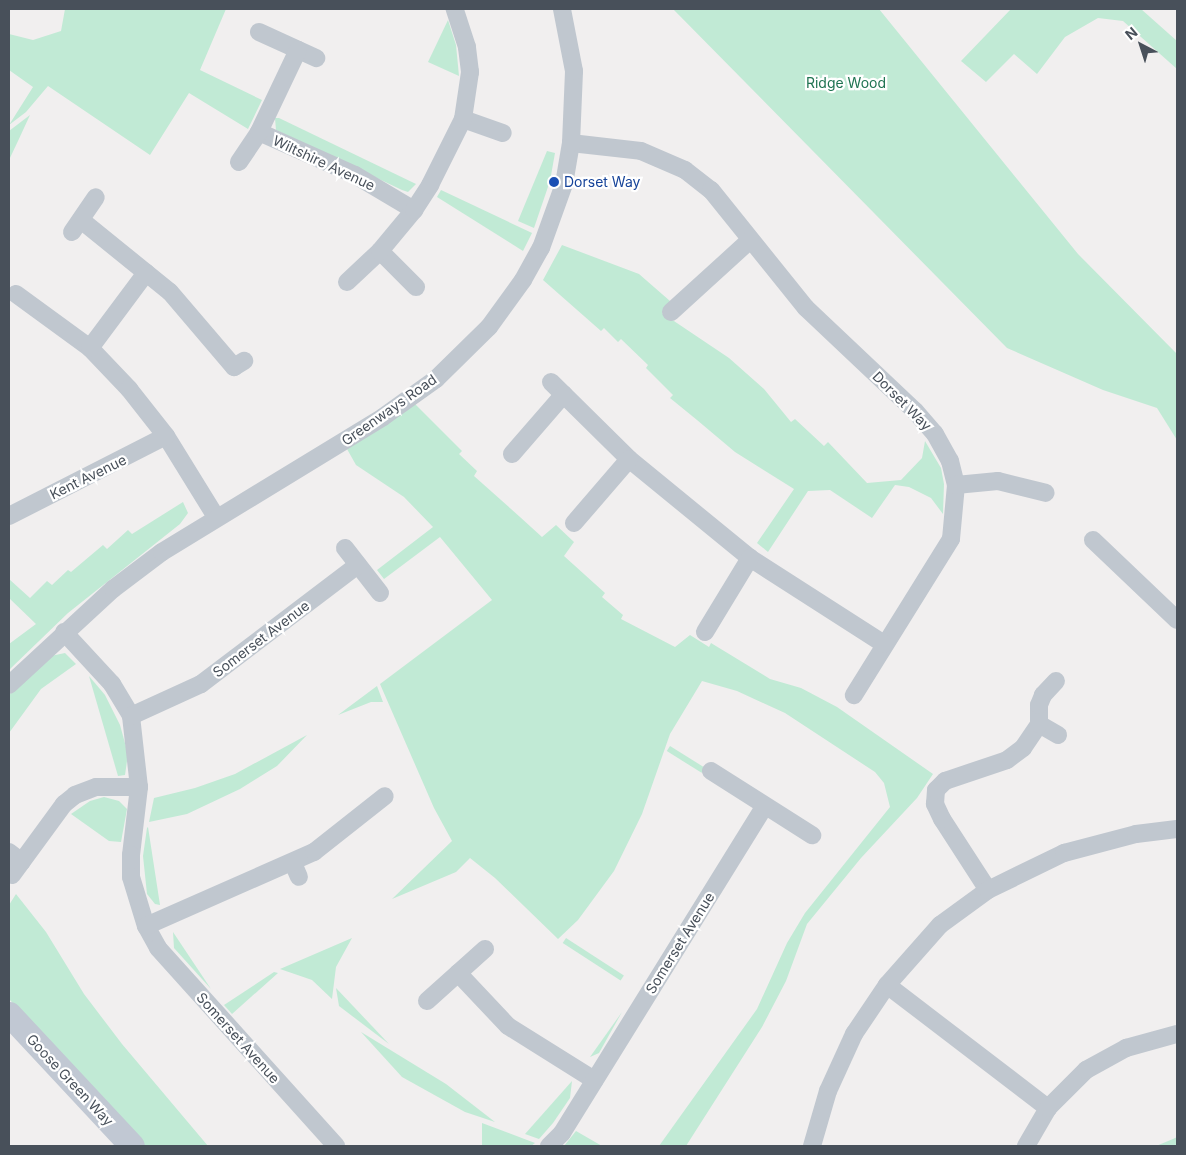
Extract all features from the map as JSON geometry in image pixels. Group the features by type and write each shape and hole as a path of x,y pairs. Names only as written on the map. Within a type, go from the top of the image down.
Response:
{"main road":[{"name":"Goose Green Way","path":"9,1014 132,1146"}],"street":[{"path":"348,282 380,251 414,210 430,185 463,119 470,72 467,47 455,9"},
{"name":"Greenways Road","path":"9,685 64,632 155,557 216,517 383,417 436,379 468,350 507,304 541,248 564,184 571,143 574,71 562,9"},
{"path":"260,32 316,58"},
{"name":"Wiltshire Avenue","path":"239,162 259,132 298,50"},
{"path":"463,119 502,133"},
{"name":"Wiltshire Avenue","path":"259,132 355,175 414,210"},
{"name":"Dorset Way","path":"571,143 641,151 685,170 711,190 806,308 935,434 950,460 956,485 951,539 854,695"},
{"path":"96,197 77,226 146,273 170,292 234,366 244,360"},
{"path":"676,301 750,240"},
{"path":"380,251 416,287"},
{"path":"90,348 146,273"},
{"path":"16,294 90,348 129,389 166,436 216,517"},
{"path":"551,382 629,459 750,558 884,644"},
{"path":"512,454 564,394"},
{"name":"Kent Avenue","path":"9,516 166,436"},
{"path":"574,523 629,459"},
{"path":"956,485 998,481 1046,493"},
{"path":"1093,540 1177,620"},
{"path":"345,548 380,593"},
{"path":"705,632 750,558"},
{"name":"Somerset Avenue","path":"131,716 201,684 358,565"},
{"name":"Somerset Avenue","path":"64,632 112,684 131,716 140,787 131,877 146,926 158,948 336,1146"},
{"path":"988,890 942,819 934,795 945,781 1015,755 1039,724 1043,695 1056,681"},
{"path":"1039,724 1058,735"},
{"path":"711,771 812,835"},
{"path":"14,863 64,804 75,795 96,786 140,787"},
{"path":"146,926 296,870 385,796"},
{"name":"Somerset Avenue","path":"549,1146 594,1080 765,806"},
{"path":"812,1146 839,1062 887,985 940,925 988,890 1064,853 1136,834 1177,829"},
{"path":"427,1001 485,949"},
{"path":"458,973 508,1026 594,1080"},
{"path":"887,985 1048,1108"},
{"path":"1026,1146 1048,1108 1086,1070 1105,1058 1148,1040 1177,1034"}],"green space":[{"path":"65,9 226,9 200,70 262,100 248,129 189,93 150,155 48,86 26,112 9,125 33,87 9,70 9,34 33,40 61,31"},
{"name":"Ridge Wood","path":"673,9 879,9 1078,254 1177,354 1177,440 1157,408 1103,390 1007,348"},
{"path":"1011,9 1141,9 1177,41 1177,69 1123,21 1098,18 1065,37 1037,74 1014,54 986,82 961,61"},
{"path":"448,20 456,45 459,76 428,62"},
{"path":"30,115 18,141 9,160 9,131"},
{"path":"275,118 279,118 416,184 408,192 402,190 276,130"},
{"path":"547,151 555,153 550,181 534,228 518,221"},
{"path":"441,190 532,233 523,251 437,197"},
{"path":"562,245 639,274 670,301 662,313 729,358 764,389 791,422 795,419 824,446 828,442 867,483 901,480 922,458 925,441 941,468 944,484 943,514 931,498 909,487 895,485 872,518 830,490 808,491 768,552 757,543 794,489 735,452 670,398 673,395 646,368 648,365 621,339 618,342 604,328 601,331 543,280"},
{"path":"414,403 462,451 459,454 477,471 474,476 542,537 556,525 574,542 564,556 605,593 602,597 623,615 621,619 675,647 690,635 709,647 711,643 770,679 801,688 837,707 933,774 917,798 861,858 807,924 786,981 762,1027 686,1146 659,1146 757,1009 787,943 805,913 890,807 884,783 875,772 785,713 737,691 702,681 670,734 642,814 614,871 578,920 558,939 495,878 470,858 456,872 392,899 452,841 434,808 380,684 492,600 440,537 384,579 377,570 433,527 404,497 356,465 347,449"},
{"path":"183,502 188,513 180,524 68,613 9,670 9,644 36,624 9,598 9,579 30,598 47,581 52,585 68,570 71,572 103,545 107,549 128,530 132,534"},
{"path":"65,653 76,664 41,689 9,733 9,695 46,657"},
{"path":"89,676 105,695 120,725 128,754 125,775 118,776"},
{"path":"377,686 383,702 371,702 338,715"},
{"path":"307,735 277,766 240,789 187,814 149,822 154,798 195,788 235,774"},
{"path":"670,746 705,768 702,773 667,751"},
{"path":"104,797 119,801 127,809 121,842 109,841 71,814 90,801"},
{"path":"147,828 160,905 155,904 147,894 143,856"},
{"path":"16,894 46,932 84,994 122,1044 208,1146 143,1146 9,999 9,905"},
{"path":"173,932 211,989 174,948"},
{"path":"352,938 336,967 332,999 312,980 280,969"},
{"path":"566,938 624,976 621,981 563,943"},
{"path":"274,972 278,973 232,1014 224,1005"},
{"path":"336,988 389,1044 339,1006"},
{"path":"622,1012 599,1053 590,1057"},
{"path":"361,1032 446,1084 495,1122 465,1112 402,1077"},
{"path":"572,1081 570,1098 553,1123 539,1139 525,1134"},
{"path":"482,1123 535,1143 531,1146 482,1146"},
{"path":"576,1131 602,1146 564,1146"},
{"path":"1177,1137 1177,1146 1156,1146 1173,1139"}],"place":[{"name":"Dorset Way","path":"554,182"}]}
